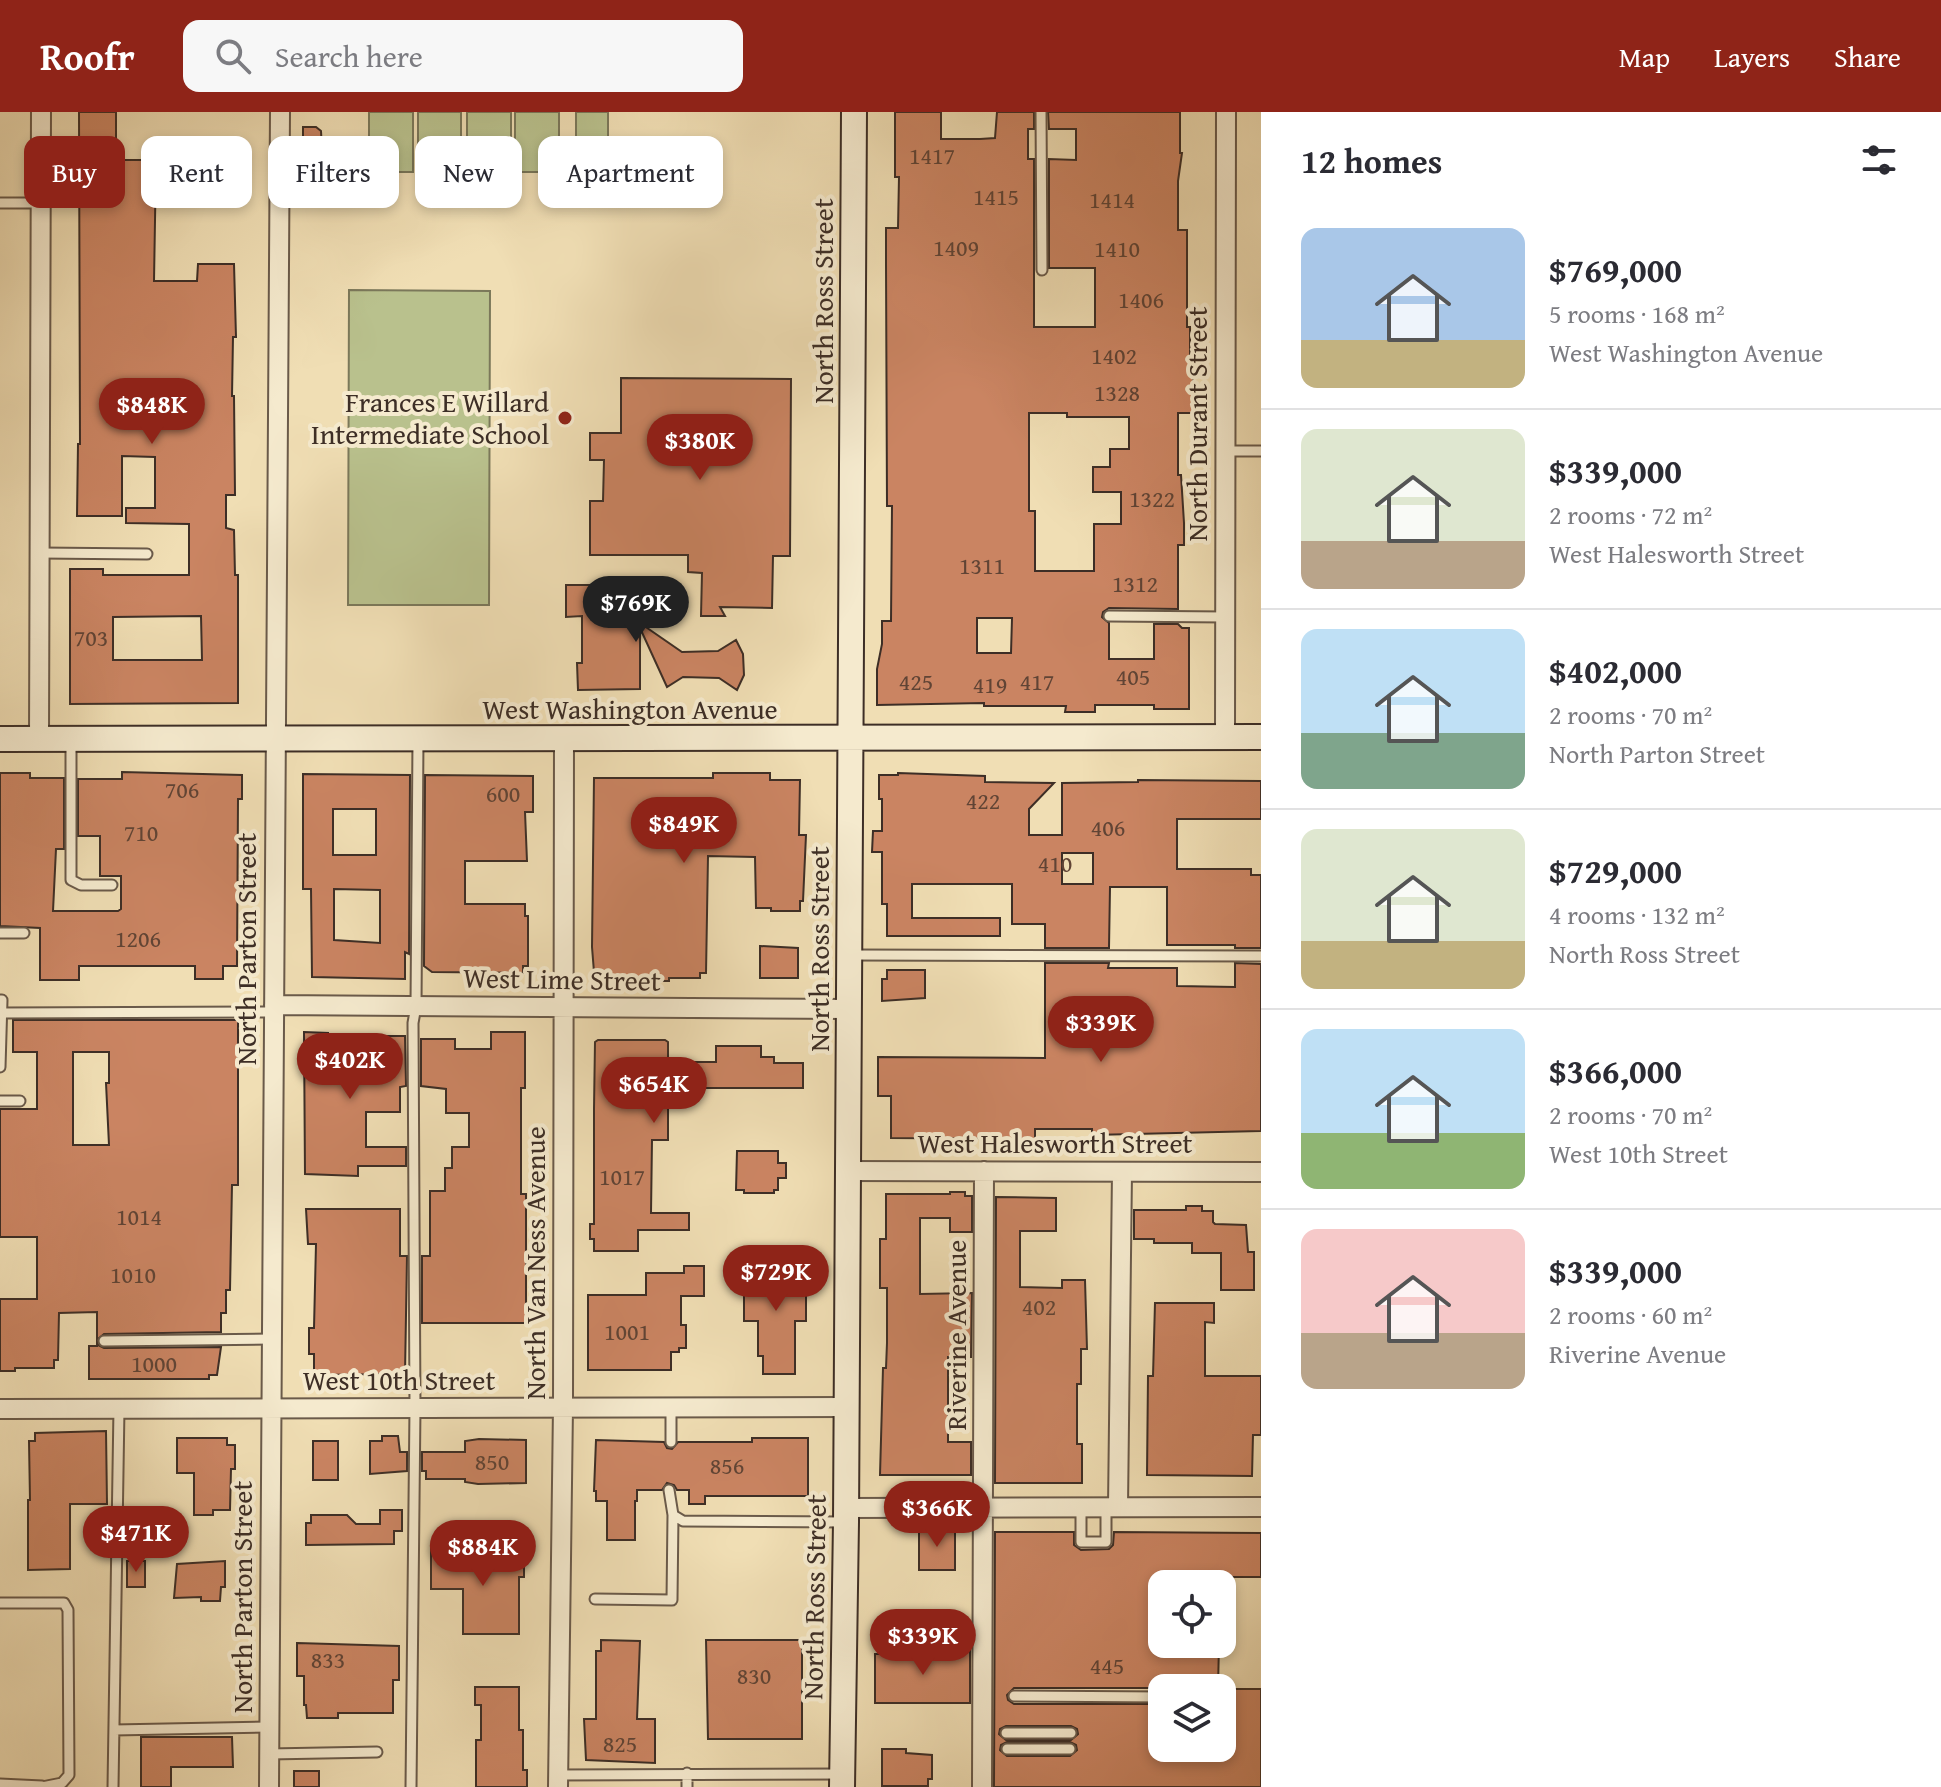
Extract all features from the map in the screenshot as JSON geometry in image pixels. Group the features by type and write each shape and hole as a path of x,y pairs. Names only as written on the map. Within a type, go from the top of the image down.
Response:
{"street":[{"path":"41,112 41,136"},
{"name":"North Parton Street","path":"269,1787 280,112"},
{"name":"North Ross Street","path":"842,1780 854,112"},
{"name":"North Durant Street","path":"1225,737 1226,112"},
{"path":"39,739 41,208"},
{"name":"West Washington Avenue","path":"0,739 1261,737"},
{"name":"North Van Ness Avenue","path":"558,1781 563,1407 564,740"},
{"name":"West Lime Street","path":"274,1008 849,1009"},
{"name":"West Halesworth Street","path":"848,1171 1261,1172"},
{"name":"Riverine Avenue","path":"982,1787 984,1171"},
{"path":"1112,1507 1122,1172"},
{"name":"West 10th Street","path":"0,1409 846,1407"},
{"path":"846,1515 983,1508 1261,1507"}],"lane":[{"path":"1041,112 1042,270"},
{"path":"0,203 24,203"},
{"path":"1226,451 1261,451"},
{"path":"40,553 147,554"},
{"path":"1109,616 1225,617"},
{"path":"72,739 71,880 81,885 112,885"},
{"path":"411,1787 415,1408 413,1023 416,1006 418,740"},
{"path":"0,933 24,933"},
{"path":"849,955 1261,956"},
{"path":"0,1000 0,1067"},
{"path":"2,1013 274,1008"},
{"path":"0,1101 20,1101"},
{"path":"104,1341 272,1339"},
{"path":"671,1407 671,1442"},
{"path":"113,1787 119,1408"},
{"path":"595,1599 672,1600 673,1515 669,1490"},
{"path":"1081,1508 1081,1542 1106,1542 1112,1507"},
{"path":"673,1515 683,1521 846,1515"},
{"path":"0,1603 64,1603 68,1610 69,1775 62,1783 42,1786 0,1784"},
{"path":"1014,1696 1148,1697"},
{"path":"114,1730 269,1727"},
{"path":"1006,1733 1071,1733"},
{"path":"1007,1749 1070,1749"},
{"path":"269,1754 377,1752"},
{"path":"558,1781 687,1773 842,1780"},
{"path":"687,1773 687,1787"}],"green space":[{"path":"369,112 413,112 413,172 399,172 399,136 369,136"},
{"path":"418,112 461,112 461,136 418,136"},
{"path":"467,112 511,112 511,136 467,136"},
{"path":"515,112 559,112 559,136 538,136 538,172 522,172 522,136 515,136"},
{"path":"576,112 608,112 608,136 576,136"},
{"path":"349,290 490,291 489,605 348,605"}],"building":[{"path":"79,112 116,112 116,136 79,136"},
{"path":"895,112 941,112 941,139 980,139 995,138 997,112 1034,112 1034,129 1028,129 1028,159 1034,159 1034,327 1095,327 1095,268 1049,268 1049,159 1076,160 1076,129 1049,129 1048,112 1180,112 1182,153 1178,181 1178,230 1187,230 1187,327 1190,327 1193,413 1178,413 1178,475 1181,475 1184,545 1178,545 1178,609 1109,608 1102,617 1109,623 1109,659 1154,659 1154,624 1178,624 1189,628 1189,709 1154,709 1154,705 1095,705 1095,712 1065,712 1066,706 984,706 984,703 877,705 882,621 891,621 892,506 887,506 886,228 898,228 899,177 895,177","holes":["1029,413 1067,413 1067,417 1129,417 1129,449 1110,449 1110,467 1093,467 1093,492 1121,492 1121,524 1094,524 1094,571 1035,571 1035,511 1029,511","977,618 1012,618 1011,653 977,653"]},
{"path":"303,127 316,127 321,131 321,136 303,136"},
{"path":"125,160 141,160 141,208 155,208 154,281 197,281 198,264 234,264 236,337 233,337 232,396 235,495 226,495 226,528 234,530 235,575 238,575 238,703 70,704 70,569 103,569 103,575 189,575 189,524 126,523 126,508 155,508 155,457 122,456 122,516 77,516 79,208 125,208","holes":["201,616 202,660 113,660 113,617"]},
{"path":"621,378 791,379 790,556 773,556 772,608 720,607 725,616 701,616 702,573 688,572 688,555 590,555 590,501 603,501 604,460 590,460 590,433 621,433"},
{"path":"566,585 640,585 640,623 682,652 718,651 736,640 743,654 744,675 737,690 719,678 683,677 667,687 640,628 640,689 578,690 577,663 582,663 582,616 566,617"},
{"path":"122,772 242,775 242,799 238,799 237,966 223,966 223,979 195,979 195,966 79,966 79,980 40,980 40,928 0,926 0,773 30,773 30,778 64,778 64,849 56,849 53,911 118,911 121,909 121,876 100,876 100,836 78,836 78,779 122,779"},
{"path":"713,773 770,773 770,780 800,780 799,835 806,835 800,911 756,908 755,857 708,856 706,973 700,973 700,978 669,978 669,981 599,981 599,972 594,972 592,947 594,778 713,778"},
{"path":"303,774 410,775 409,954 405,952 405,979 312,977 311,889 303,889","holes":["333,809 376,809 376,855 333,855","334,889 380,890 380,943 334,940"]},
{"path":"425,775 533,776 533,812 525,812 527,861 465,861 465,904 525,904 525,916 528,916 528,966 523,966 523,973 432,972 424,966"},
{"path":"879,775 985,776 985,782 1054,783 1029,809 1029,835 1062,835 1062,783 1261,781 1261,819 1177,819 1177,869 1251,869 1251,875 1261,875 1261,948 1167,945 1167,887 1110,887 1109,948 1045,948 1045,924 1012,924 1012,884 912,884 912,918 1000,918 1000,936 887,936 887,904 882,904 882,852 872,852 873,831 882,831","holes":["1062,853 1093,853 1093,884 1062,884"]},
{"path":"760,946 798,948 798,978 760,978"},
{"path":"1045,963 1109,963 1108,968 1177,968 1177,986 1235,987 1235,963 1261,964 1261,1131 1092,1135 1092,1129 1035,1129 1035,1139 891,1138 891,1096 878,1096 878,1057 1045,1058"},
{"path":"887,970 925,970 925,998 882,1001 882,979 887,979"},
{"path":"13,1020 238,1020 238,1185 232,1185 230,1290 226,1290 226,1313 221,1313 221,1332 104,1334 97,1340 97,1312 59,1313 58,1360 54,1360 54,1368 0,1371 0,1299 37,1299 37,1237 0,1237 0,1109 37,1109 37,1052 13,1052","holes":["73,1052 109,1052 109,1083 106,1083 109,1145 73,1145"]},
{"path":"304,1032 328,1033 328,1041 380,1041 380,1036 405,1036 406,1086 400,1087 400,1112 366,1112 366,1147 406,1147 406,1166 358,1166 358,1176 305,1174"},
{"path":"491,1032 525,1032 525,1088 521,1088 521,1194 526,1194 526,1323 422,1323 422,1256 430,1256 430,1191 445,1191 445,1168 452,1168 452,1147 469,1147 469,1113 446,1113 446,1089 421,1086 421,1039 455,1039 455,1049 491,1049"},
{"path":"665,1040 668,1042 668,1062 716,1062 716,1046 761,1046 761,1057 774,1057 774,1063 803,1063 803,1088 668,1088 668,1140 652,1140 651,1213 689,1213 689,1230 638,1230 638,1251 594,1251 594,1239 590,1239 590,1224 594,1224 595,1042"},
{"path":"737,1151 778,1151 778,1163 786,1163 786,1178 778,1178 778,1190 774,1193 744,1193 744,1190 736,1190"},
{"path":"965,1192 965,1196 972,1196 972,1232 950,1232 950,1218 920,1218 920,1294 972,1293 971,1357 948,1357 948,1442 971,1442 971,1475 880,1475 887,1288 880,1288 880,1239 886,1239 886,1194"},
{"path":"996,1197 1056,1198 1056,1231 1020,1231 1020,1287 1062,1288 1062,1280 1085,1280 1087,1349 1081,1349 1081,1384 1077,1384 1077,1444 1082,1444 1082,1483 995,1483"},
{"path":"1186,1206 1202,1206 1202,1211 1213,1211 1215,1224 1246,1225 1248,1252 1254,1252 1254,1290 1221,1290 1221,1253 1192,1253 1192,1243 1154,1243 1154,1239 1134,1239 1134,1210 1186,1210"},
{"path":"306,1209 400,1209 400,1256 407,1256 405,1374 314,1375 314,1354 309,1354 309,1328 314,1328 316,1244 308,1244"},
{"path":"750,1265 806,1265 806,1321 795,1321 795,1374 763,1374 763,1356 758,1356 758,1321 744,1321 744,1282 750,1282"},
{"path":"684,1266 704,1266 704,1296 681,1296 681,1325 686,1325 686,1348 671,1352 671,1370 588,1370 588,1295 646,1295 646,1273 684,1273"},
{"path":"1155,1303 1214,1303 1214,1323 1205,1322 1205,1376 1261,1376 1261,1435 1253,1435 1252,1476 1147,1475 1148,1376 1153,1376"},
{"path":"97,1340 98,1345 104,1348 221,1347 217,1375 209,1375 209,1379 89,1379 89,1346 97,1346"},
{"path":"106,1431 107,1504 70,1504 70,1569 28,1570 29,1441 35,1441 35,1433"},
{"path":"382,1436 398,1436 400,1452 407,1452 407,1471 370,1474 370,1441 382,1441"},
{"path":"177,1438 227,1438 227,1445 235,1445 230,1510 213,1510 213,1515 194,1515 194,1473 177,1473"},
{"path":"752,1438 808,1438 808,1496 705,1496 705,1504 689,1504 689,1490 677,1490 667,1483 662,1490 637,1490 635,1540 607,1540 607,1501 596,1501 594,1491 596,1440 664,1442 667,1448 672,1449 678,1442 752,1442"},
{"path":"526,1440 526,1483 478,1484 465,1482 465,1479 426,1479 426,1471 422,1471 422,1452 465,1452 465,1441"},
{"path":"313,1441 338,1441 338,1480 313,1480"},
{"path":"380,1510 402,1510 402,1531 394,1531 394,1544 306,1545 306,1523 311,1523 311,1515 347,1515 356,1524 380,1524"},
{"path":"919,1528 955,1528 955,1570 919,1570"},
{"path":"995,1532 1074,1532 1074,1545 1081,1550 1109,1549 1113,1545 1114,1532 1261,1533 1261,1577 1236,1577 1236,1570 1148,1570 1148,1658 1219,1658 1218,1674 1148,1674 1148,1688 1014,1688 1007,1695 1014,1704 1148,1704 1148,1762 1236,1762 1236,1689 1261,1689 1261,1787 994,1787","holes":["1006,1726 1071,1726 1077,1729 1078,1734 1071,1740 1006,1740 999,1734 1000,1729","1007,1742 1070,1742 1076,1745 1077,1750 1070,1756 1007,1756 1000,1750 1001,1745"]},
{"path":"431,1548 455,1548 455,1556 486,1556 486,1551 524,1551 524,1577 519,1577 519,1634 463,1634 463,1589 431,1589"},
{"path":"127,1561 145,1561 145,1587 127,1587"},
{"path":"225,1561 225,1587 221,1587 220,1601 201,1601 201,1597 174,1598 177,1564"},
{"path":"601,1640 640,1641 637,1719 655,1719 655,1763 586,1760 584,1719 596,1719 596,1651 601,1651"},
{"path":"706,1640 802,1640 802,1739 708,1739"},
{"path":"297,1643 399,1646 399,1680 393,1680 393,1713 338,1713 338,1718 307,1718 304,1676 297,1676"},
{"path":"894,1649 970,1651 970,1703 875,1703 875,1654 894,1654"},
{"path":"475,1687 519,1687 519,1730 523,1730 523,1770 527,1770 527,1787 476,1787 476,1740 481,1740 481,1705 475,1705"},
{"path":"141,1737 232,1737 233,1767 171,1767 171,1787 141,1787"},
{"path":"882,1749 906,1749 906,1753 932,1755 932,1779 928,1779 928,1786 882,1786"},
{"path":"294,1771 319,1771 319,1787 294,1787"}],"place":[{"name":"Frances E Willard Intermediate School","path":"565,418"}]}
